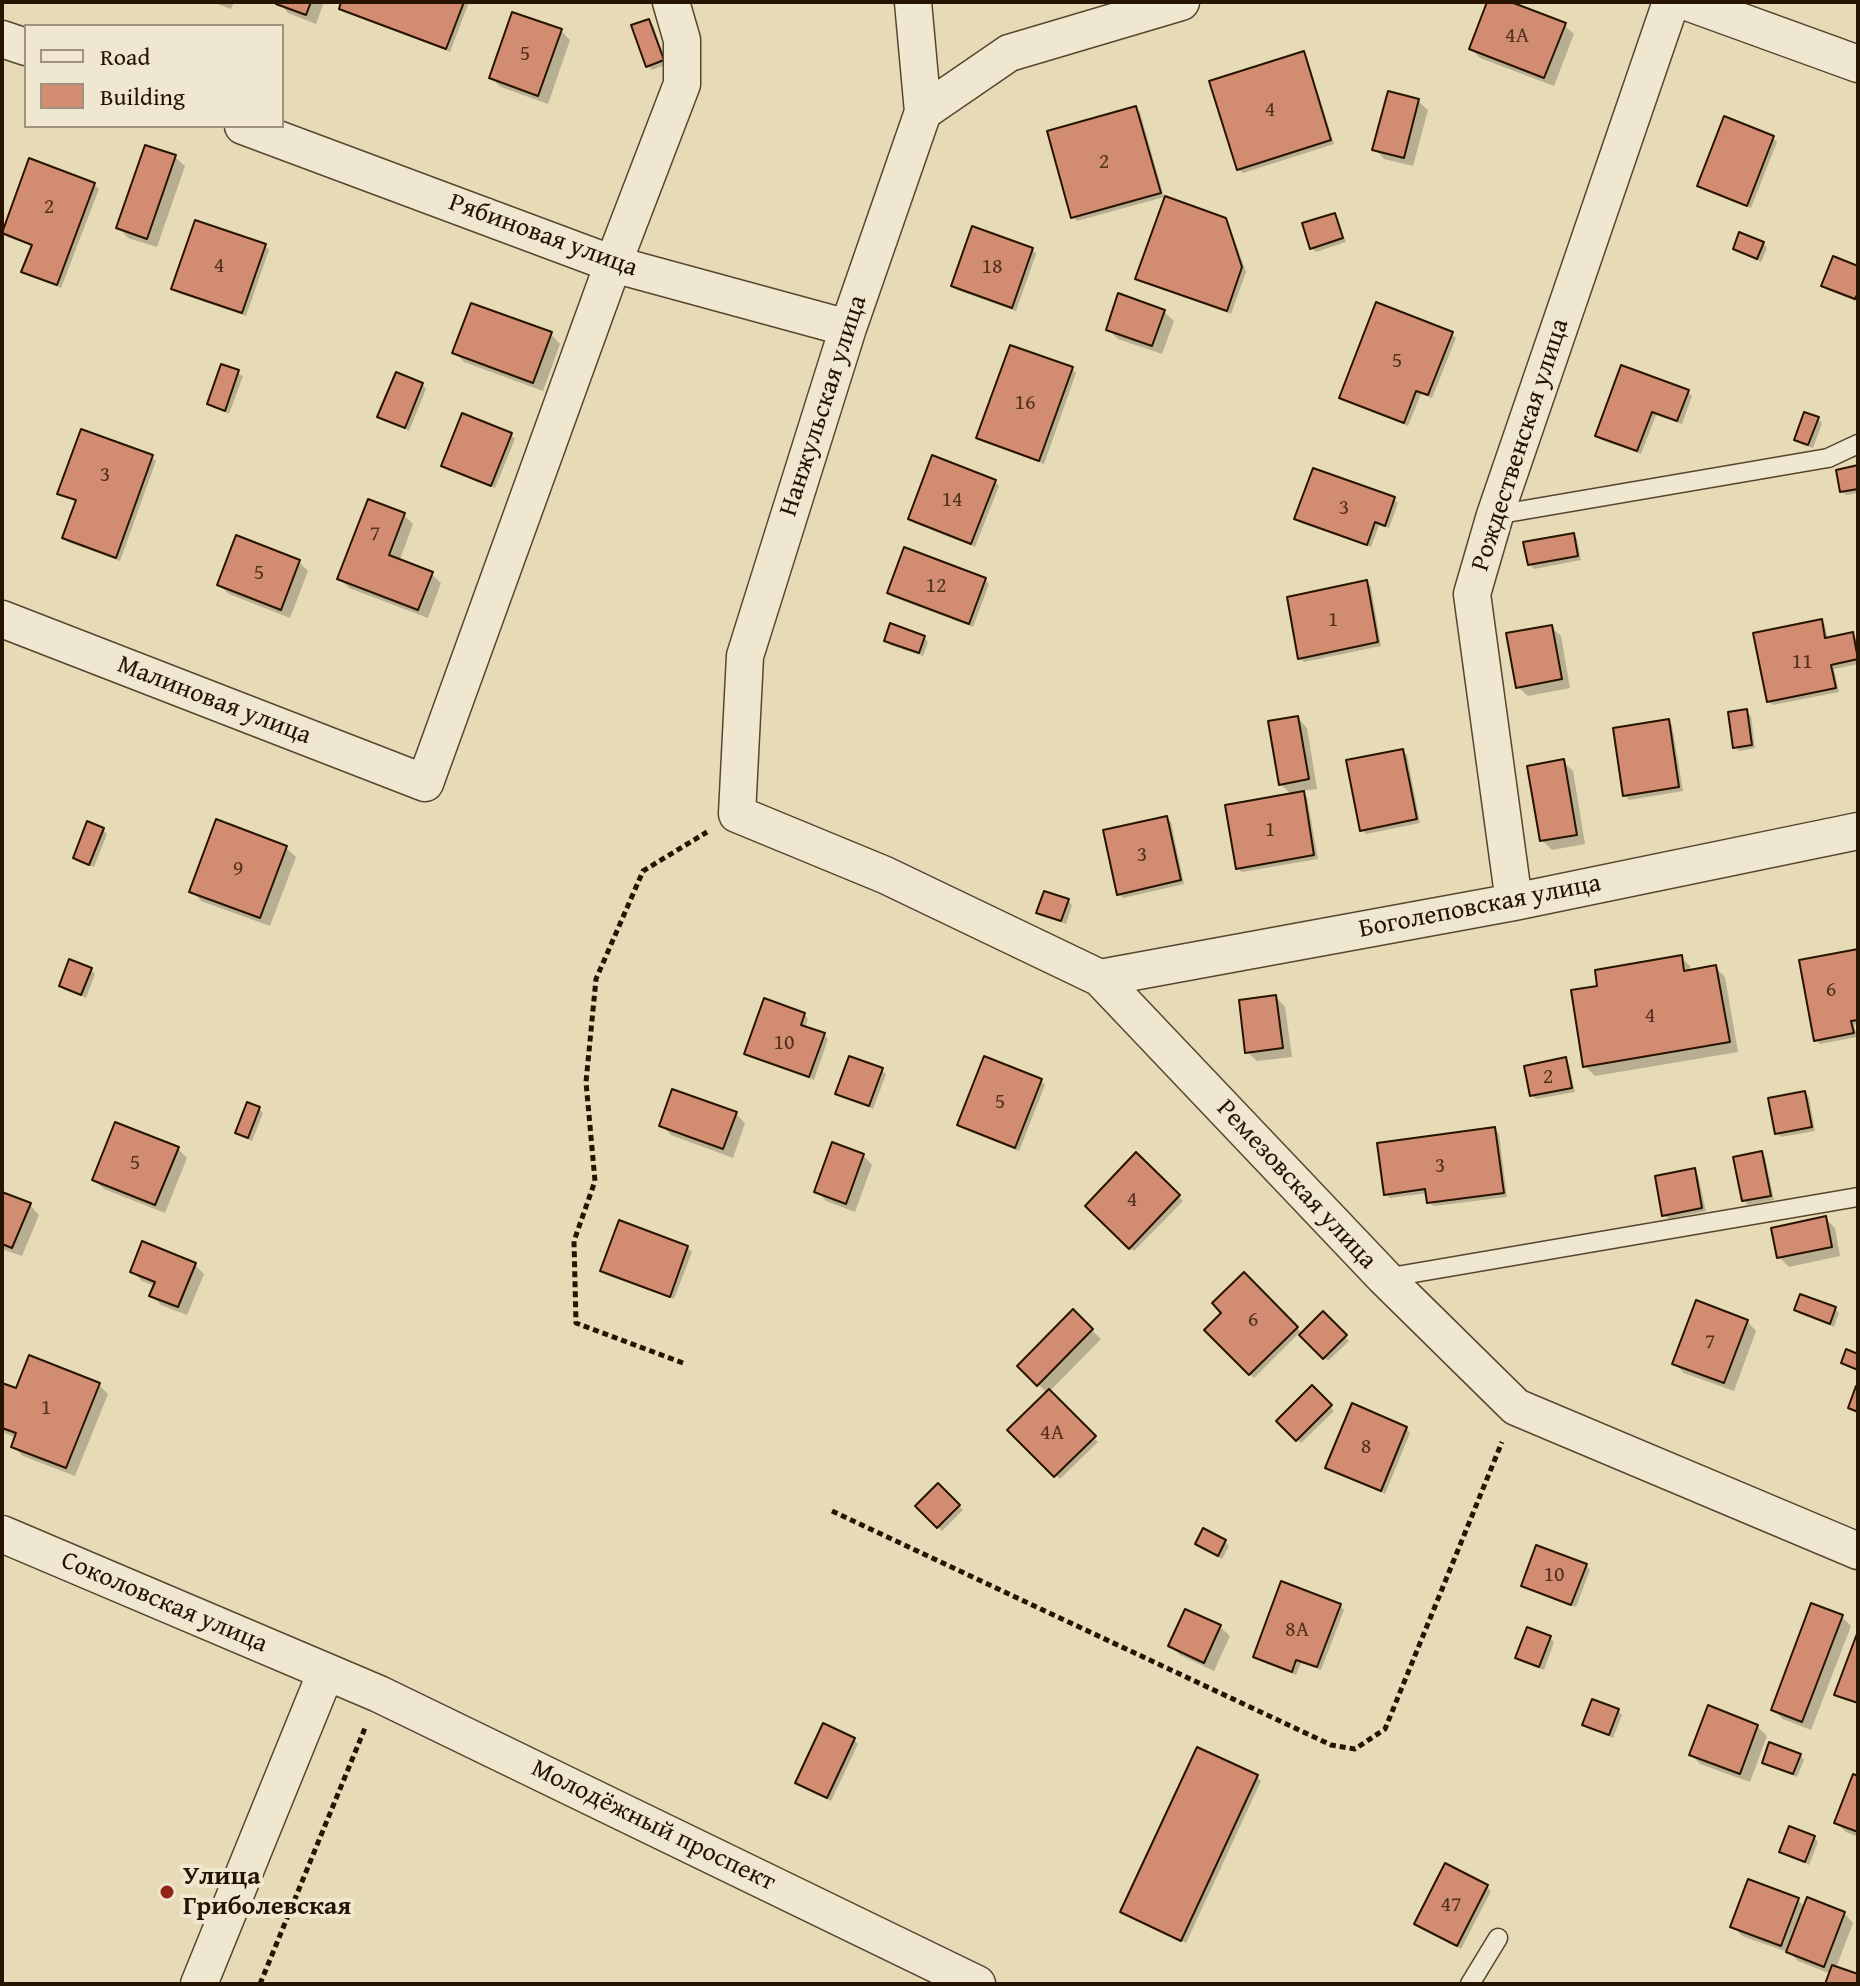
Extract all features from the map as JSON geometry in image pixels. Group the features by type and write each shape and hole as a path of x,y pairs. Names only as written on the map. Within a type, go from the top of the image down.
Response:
{"street":[{"path":"613,264 682,84 682,40 671,2"},
{"name":"Нанжульская улица","path":"737,814 745,656 848,328 923,112 913,2"},
{"path":"923,112 1009,53 1181,2"},
{"name":"Рождественская улица","path":"1514,902 1472,594 1495,515 1671,2"},
{"path":"1687,2 1858,64"},
{"path":"2,39 24,46"},
{"name":"Рябиновая улица","path":"248,128 613,264 848,328"},
{"name":"Малиновая улица","path":"2,619 425,783 613,264"},
{"name":"Ремезовская улица","path":"737,814 885,875 1100,978 1385,1278 1516,1407 1858,1551"},
{"name":"Боголеповская улица","path":"1100,978 1514,902 1858,831"},
{"name":"Соколовская улица","path":"2,1534 326,1672"},
{"path":"199,1984 326,1672"},
{"name":"Молодёжный проспект","path":"326,1672 379,1694 977,1984"}],"lane":[{"path":"1495,515 1828,458 1858,444"},
{"path":"1385,1278 1858,1197"},
{"path":"1470,1984 1498,1938"}],"path":[{"path":"683,1363 576,1323 574,1241 595,1181 586,1082 591,1023 596,979 643,871 737,814"},
{"path":"832,1511 1331,1745 1355,1749 1385,1729 1516,1407"},
{"path":"260,1984 379,1694"}],"building":[{"path":"277,2 311,2 306,15"},
{"path":"341,2 464,2 446,49 339,9"},
{"path":"1487,2 1511,2 1566,23 1544,78 1469,49"},
{"path":"512,12 562,29 538,96 489,78"},
{"path":"649,19 664,60 646,67 631,25"},
{"path":"1304,51 1331,140 1237,170 1209,81"},
{"path":"1388,91 1419,99 1404,158 1372,150"},
{"path":"1136,106 1161,193 1071,218 1047,131"},
{"path":"1724,116 1774,136 1747,206 1697,186"},
{"path":"145,145 176,155 147,239 116,228"},
{"path":"29,158 95,183 57,285 21,272 32,245 2,233"},
{"path":"1165,196 1226,218 1242,267 1227,311 1135,279"},
{"path":"1335,213 1343,238 1310,249 1302,223"},
{"path":"195,220 266,244 242,313 171,289"},
{"path":"972,226 1033,248 1012,308 951,286"},
{"path":"1739,232 1764,242 1757,259 1733,249"},
{"path":"1833,256 1858,266 1858,293 1855,299 1821,286"},
{"path":"1118,293 1165,310 1152,346 1106,330"},
{"path":"1376,302 1453,332 1428,395 1416,391 1404,423 1339,398"},
{"path":"471,303 552,332 533,383 452,353"},
{"path":"1010,345 1073,367 1039,461 976,438"},
{"path":"221,364 239,370 225,411 207,404"},
{"path":"1621,365 1689,390 1677,421 1652,412 1637,451 1595,436"},
{"path":"396,372 423,383 405,428 377,417"},
{"path":"1804,412 1819,417 1808,445 1794,440"},
{"path":"462,413 512,433 491,486 441,466"},
{"path":"81,429 153,455 116,558 62,538 76,500 57,494"},
{"path":"932,455 996,480 971,544 908,519"},
{"path":"1858,465 1858,489 1840,492 1836,470"},
{"path":"1313,468 1395,497 1385,526 1375,522 1367,545 1294,519"},
{"path":"368,499 405,513 389,555 433,572 418,610 337,579"},
{"path":"1574,533 1578,556 1528,565 1523,542"},
{"path":"236,535 300,560 281,610 217,585"},
{"path":"904,547 986,578 969,624 887,593"},
{"path":"1367,580 1378,642 1298,659 1287,597"},
{"path":"1822,619 1825,638 1853,632 1858,659 1831,665 1836,688 1767,702 1753,633"},
{"path":"890,623 925,636 919,653 884,641"},
{"path":"1552,625 1562,679 1516,688 1506,633"},
{"path":"1747,709 1752,745 1733,748 1728,712"},
{"path":"1298,716 1309,779 1279,785 1268,721"},
{"path":"1669,719 1679,787 1623,796 1613,728"},
{"path":"1403,749 1417,819 1360,831 1346,760"},
{"path":"1564,759 1577,835 1540,841 1527,766"},
{"path":"1304,791 1314,855 1236,869 1225,805"},
{"path":"1167,816 1181,880 1117,895 1103,830"},
{"path":"216,819 287,846 260,918 189,892"},
{"path":"87,821 104,828 89,865 73,858"},
{"path":"1044,891 1069,899 1061,921 1036,913"},
{"path":"1858,949 1858,1020 1851,1021 1854,1033 1814,1041 1799,960"},
{"path":"1682,955 1684,971 1716,965 1730,1042 1583,1067 1571,990 1597,986 1595,970"},
{"path":"69,959 92,968 81,995 59,986"},
{"path":"1276,995 1283,1048 1245,1053 1239,1000"},
{"path":"764,998 805,1013 801,1025 825,1033 809,1077 744,1054"},
{"path":"849,1056 883,1068 869,1106 835,1094"},
{"path":"984,1056 1042,1079 1015,1148 957,1125"},
{"path":"1566,1057 1572,1088 1530,1096 1524,1066"},
{"path":"672,1089 737,1112 723,1149 659,1126"},
{"path":"1805,1091 1812,1127 1775,1134 1768,1098"},
{"path":"247,1102 260,1107 248,1138 235,1133"},
{"path":"115,1122 179,1147 155,1205 92,1180"},
{"path":"1495,1127 1504,1193 1427,1203 1425,1189 1384,1195 1377,1143"},
{"path":"832,1142 864,1154 846,1204 814,1192"},
{"path":"1762,1151 1771,1196 1742,1201 1733,1157"},
{"path":"1136,1152 1180,1195 1129,1249 1085,1206"},
{"path":"1695,1168 1702,1208 1662,1216 1655,1176"},
{"path":"2,1192 31,1203 12,1248 2,1244"},
{"path":"1826,1216 1832,1247 1777,1258 1771,1228"},
{"path":"619,1220 688,1246 670,1297 600,1271"},
{"path":"142,1241 196,1263 178,1307 149,1296 155,1282 130,1272"},
{"path":"1244,1272 1298,1327 1249,1375 1204,1330 1221,1313 1212,1303"},
{"path":"1800,1294 1836,1307 1830,1324 1794,1310"},
{"path":"1696,1300 1748,1320 1724,1383 1672,1364"},
{"path":"1073,1309 1093,1329 1037,1386 1017,1366"},
{"path":"1323,1311 1347,1335 1323,1359 1299,1335"},
{"path":"1846,1349 1858,1354 1858,1370 1841,1363"},
{"path":"29,1355 100,1383 66,1468 11,1447 16,1433 2,1428 2,1383 16,1388"},
{"path":"1312,1385 1332,1405 1296,1441 1276,1421"},
{"path":"1858,1386 1858,1412 1848,1408"},
{"path":"1049,1389 1096,1436 1054,1477 1007,1430"},
{"path":"1352,1403 1407,1427 1381,1491 1325,1468"},
{"path":"938,1483 960,1505 937,1528 915,1506"},
{"path":"1203,1528 1226,1540 1218,1556 1195,1544"},
{"path":"1536,1545 1587,1564 1571,1605 1521,1586"},
{"path":"1281,1581 1341,1604 1317,1667 1296,1660 1292,1672 1253,1657"},
{"path":"1811,1603 1843,1615 1802,1722 1771,1710"},
{"path":"1185,1609 1221,1625 1204,1663 1168,1646"},
{"path":"1527,1627 1551,1636 1539,1667 1515,1658"},
{"path":"1858,1631 1858,1703 1834,1695"},
{"path":"1592,1699 1619,1709 1609,1735 1582,1725"},
{"path":"1708,1705 1758,1725 1740,1774 1689,1755"},
{"path":"823,1723 855,1738 827,1798 795,1783"},
{"path":"1769,1742 1801,1754 1793,1774 1762,1763"},
{"path":"1197,1747 1258,1775 1181,1941 1120,1912"},
{"path":"1853,1774 1858,1776 1858,1832 1834,1823"},
{"path":"1789,1826 1815,1836 1805,1862 1779,1852"},
{"path":"1445,1863 1488,1885 1457,1946 1414,1924"},
{"path":"1748,1879 1799,1898 1781,1946 1730,1927"},
{"path":"1807,1897 1845,1912 1824,1967 1786,1952"},
{"path":"1832,1965 1858,1974 1858,1984 1825,1984"}],"place":[{"name":"Улица Гриболевская","path":"167,1892"}]}
